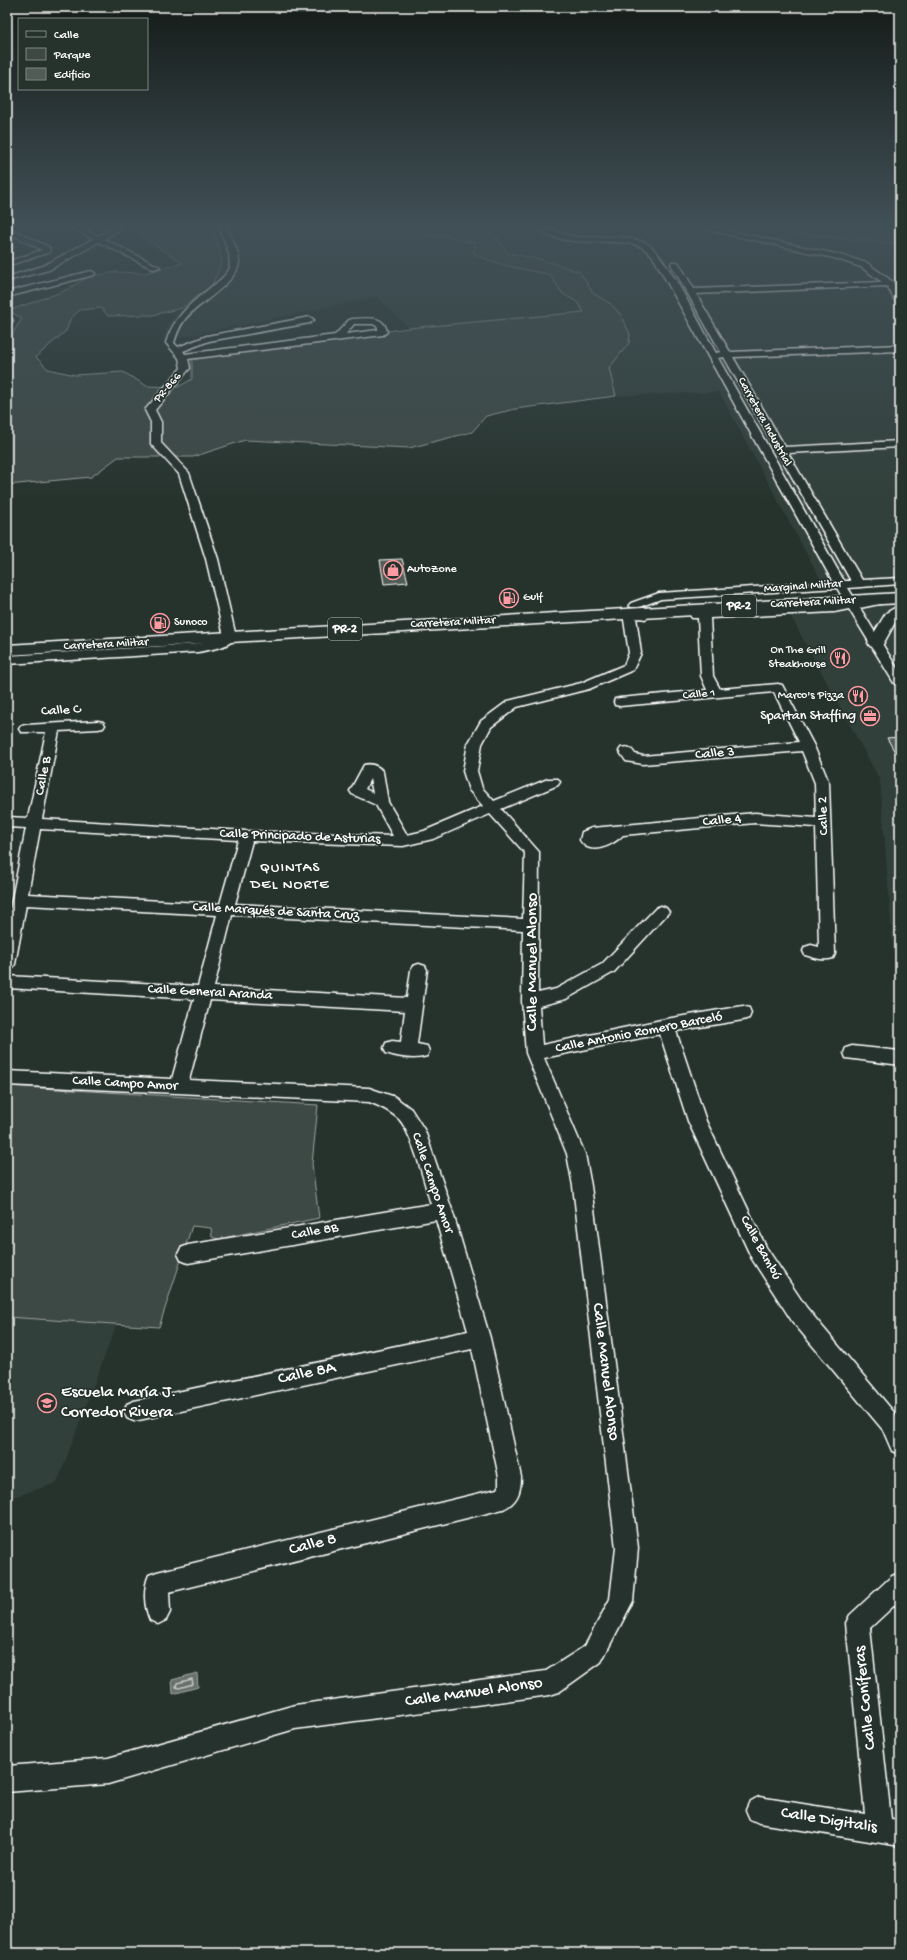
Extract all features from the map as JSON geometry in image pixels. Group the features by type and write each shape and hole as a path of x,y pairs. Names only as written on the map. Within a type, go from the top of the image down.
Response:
{"main road":[{"name":"Carretera Militar","path":"7,640 229,632 847,596 899,599"},
{"path":"876,643 899,599"},
{"name":"Carretera Militar","path":"7,650 229,632"}],"street":[{"name":"PR-866","path":"180,318 172,331 170,343 180,354 186,368 150,410 156,422 156,444 184,473 212,559 229,632"},
{"name":"Carretera Industrial","path":"690,318 847,596 900,683"},
{"path":"706,318 858,584"},
{"path":"180,354 206,339 310,320"},
{"path":"180,354 338,337"},
{"path":"711,355 900,348"},
{"path":"781,450 900,444"},
{"name":"Marginal Militar","path":"632,609 658,616 817,609 847,596 858,584 900,581"},
{"name":"Marginal Militar","path":"632,609 659,596 847,596"},
{"name":"Calle Manuel Alonso","path":"7,1779 108,1771 295,1717 550,1683 593,1654 621,1601 627,1548 582,1186 576,1154 534,1053 530,1001 532,852 476,790 470,771 475,744 486,724 513,704 585,686 629,666 635,653 632,609"},
{"path":"817,609 844,612 863,622"},
{"path":"704,614 707,676 715,693"},
{"path":"7,660 198,648 221,643 229,632"},
{"name":"Calle 1","path":"620,702 778,688"},
{"name":"Calle 2","path":"778,688 807,746 822,782 827,954 810,951"},
{"name":"Calle C","path":"26,729 98,725"},
{"name":"Calle B","path":"7,964 21,899 53,728"},
{"name":"Calle 3","path":"626,751 631,758 643,760 807,746"},
{"name":"Calle Principado de Asturias","path":"7,822 246,836 403,841 428,835 553,782"},
{"path":"381,802 403,841"},
{"name":"Calle 4","path":"619,830 755,818 824,822"},
{"path":"179,1087 246,836"},
{"name":"Calle Marqués de Santa Cruz","path":"21,899 532,925"},
{"path":"530,1001 560,995 608,968 661,912"},
{"path":"407,1050 419,970"},
{"name":"Calle General Aranda","path":"7,982 414,1005"},
{"name":"Calle Antonio Romero Barceló","path":"534,1053 666,1026 743,1013"},
{"name":"Calle Bambú","path":"666,1026 697,1121 759,1253 799,1314 890,1423 900,1443"},
{"path":"852,1053 900,1058"},
{"name":"Calle Campo Amor","path":"7,1078 369,1095 389,1102 405,1114 416,1131 443,1210 480,1338 511,1483 507,1494 497,1500"},
{"name":"Calle 8B","path":"188,1254 443,1210"},
{"name":"Calle 8A","path":"134,1411 480,1338"},
{"name":"Calle 8","path":"158,1612 157,1583 497,1500"},
{"name":"Calle Coníferas","path":"889,1831 858,1623 900,1584"},
{"name":"Calle Digitalis","path":"759,1810 889,1831"}],"shaded area":[{"path":"173,318 272,318 162,341 169,323"},
{"path":"399,318 514,318 409,328"},
{"path":"622,318 900,318 900,578 822,582 719,392 616,396 609,368 629,343 630,334"},
{"path":"900,604 900,997 897,998 880,780 789,613"},
{"name":"Escuela María J. Corredor Rivera","path":"7,1317 117,1323 57,1483 16,1496 7,1496"}],"green space":[{"path":"22,318 71,318 66,331 36,357 48,369 75,375 123,372 147,386 178,387 192,379 192,357 409,328 513,318 622,318 630,334 629,343 609,368 616,396 515,409 486,416 472,432 409,448 245,440 193,457 118,457 91,477 7,485 7,343"},
{"path":"7,1086 318,1105 312,1164 319,1218 218,1239 212,1237 211,1228 192,1226 159,1327 7,1317"}],"water":[{"path":"197,1673 198,1687 173,1694 172,1680"}],"building":[{"name":"AutoZone","path":"402,559 408,582 384,584 380,560"},
{"path":"900,737 900,761 887,738"}],"place":[{"name":"AutoZone","path":"393,570"},
{"name":"Gulf","path":"509,598"},
{"name":"Sunoco","path":"160,623"},
{"name":"On The Grill Steakhouse","path":"840,658"},
{"name":"Marco's Pizza","path":"858,696"},
{"name":"Spartan Staffing","path":"870,716"},
{"name":"Escuela María J. Corredor Rivera","path":"47,1403"}],"district":[{"name":"QUINTAS DEL NORTE","path":"290,876"}]}
